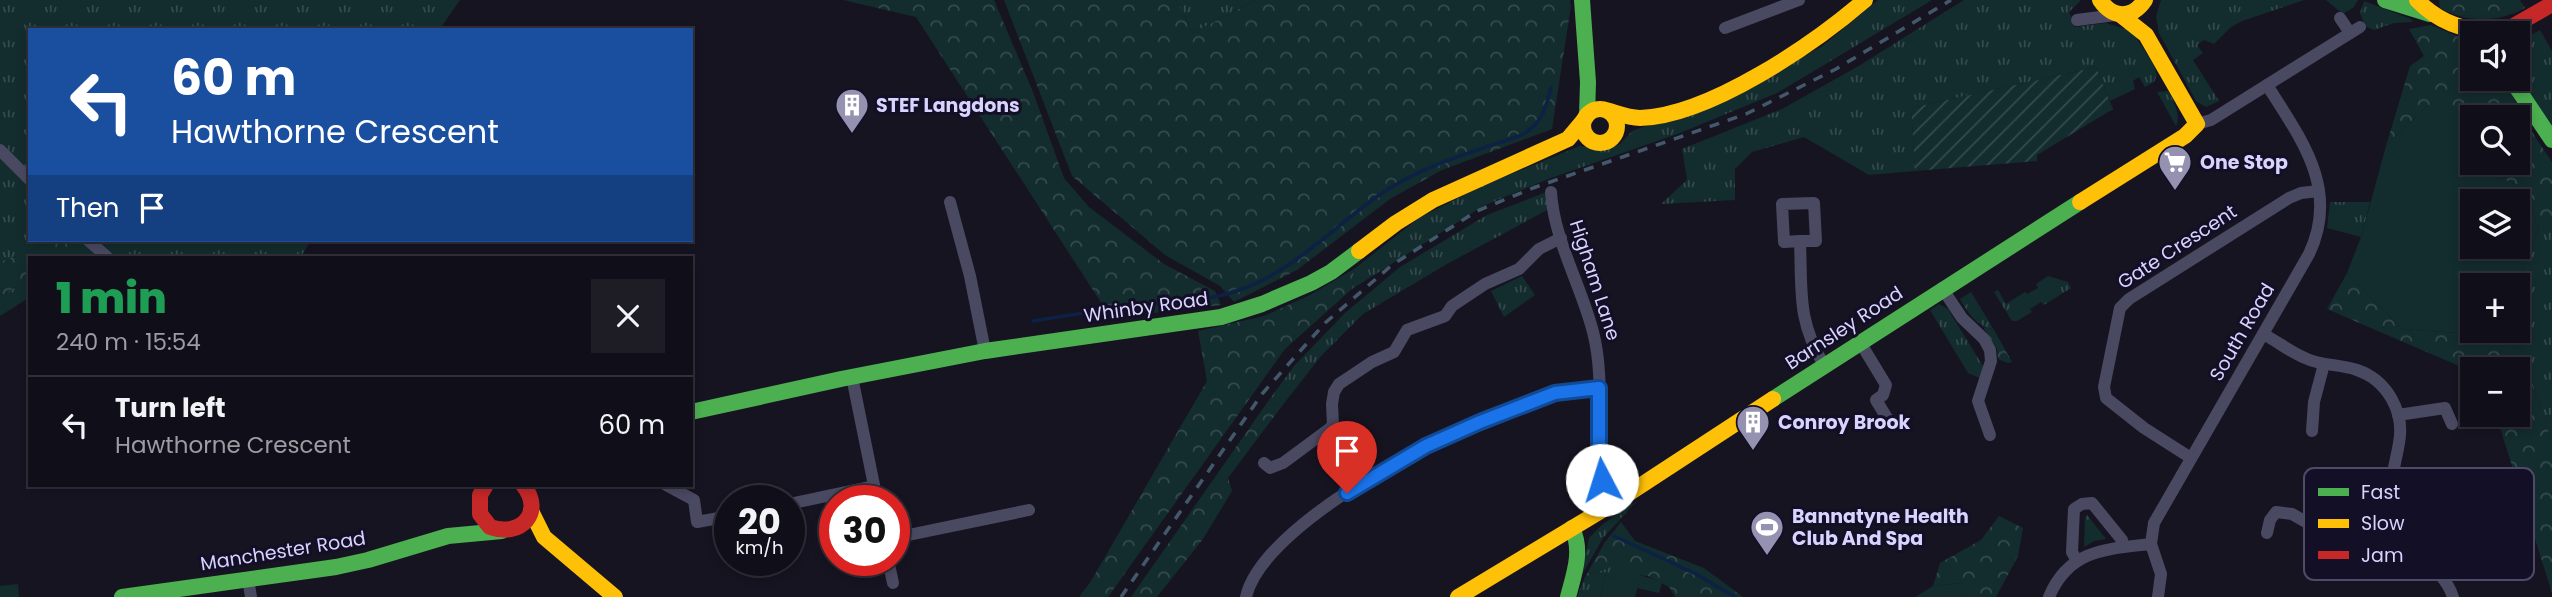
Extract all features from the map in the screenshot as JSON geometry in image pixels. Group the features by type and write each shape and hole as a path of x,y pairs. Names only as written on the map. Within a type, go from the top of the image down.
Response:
{"main road":[{"path":"1582,0 1588,82 1586,135 1598,143"},
{"path":"1568,139 1598,143 1608,141 1637,118 1695,103 1743,82 1795,54 1865,0"},
{"path":"2098,0 2104,7 2147,35"},
{"path":"2385,0 2430,14 2460,29"},
{"path":"2417,0 2430,14"},
{"path":"2539,0 2552,22"},
{"path":"2118,15 2135,12 2144,1"},
{"path":"2144,1 2147,35 2197,124"},
{"path":"2524,21 2552,4"},
{"path":"1588,82 1616,119 1615,135"},
{"path":"2519,91 2552,140"},
{"name":"Whinby Road","path":"693,412 985,351 1194,322 1262,304 1331,272 1396,223 1433,200 1568,139 1595,110 1607,110"},
{"path":"1607,110 1637,118"},
{"name":"Barnsley Road","path":"1458,597 1614,503 1942,288 2185,136 2197,124"},
{"name":"Manchester Road","path":"524,487 531,496 532,507 544,537 615,597"},
{"path":"507,531 523,524 540,487"},
{"name":"Manchester Road","path":"480,492 479,511 483,520 492,528 544,537"},
{"name":"Manchester Road","path":"448,536 471,514 480,492"},
{"path":"1568,597 1578,553 1577,535 1572,528"},
{"name":"Manchester Road","path":"122,597 368,560 448,536 507,531"}],"street":[{"path":"1725,28 1771,5 1799,0"},
{"path":"2098,0 2077,19 2118,15"},
{"name":"Barnsley Road","path":"2197,124 2211,120 2355,30 2340,18"},
{"name":"South Road","path":"2151,544 2154,523 2315,241 2320,216 2319,191 2311,157 2267,85"},
{"path":"0,150 28,178"},
{"name":"Gate Crescent","path":"2191,458 2152,434 2106,398 2104,387 2120,308 2129,299 2289,198 2301,193 2319,191"},
{"name":"Higham Lane","path":"1551,192 1554,218 1597,348 1599,467 1602,480 1614,503"},
{"path":"950,202 970,276 985,351"},
{"path":"1264,463 1269,468 1283,463 1329,429 1333,425 1334,392 1339,384 1372,362 1394,352 1407,330 1444,316 1452,306 1485,284 1519,269 1539,250 1561,238"},
{"path":"90,242 106,256"},
{"path":"1800,242 1803,318 1808,337 1824,365"},
{"path":"1942,288 1962,318 1984,339 1990,351 1991,361 1978,401 1990,435"},
{"path":"2263,334 2304,358 2356,369 2374,378 2385,388 2398,415 2401,435 2395,468"},
{"path":"1860,342 1886,385 1883,395 1876,400 1887,418"},
{"path":"2312,431 2315,402 2324,364"},
{"path":"852,377 874,485"},
{"path":"1245,597 1248,585 1260,565 1278,546 1305,523 1358,486 1426,446 1480,422 1555,393 1599,388"},
{"path":"2398,415 2445,408 2452,424"},
{"path":"670,487 694,500 697,522 714,519"},
{"path":"2077,561 2072,552 2074,509 2081,504 2092,503 2122,540 2123,546"},
{"path":"2267,533 2274,507 2304,523"},
{"path":"910,535 1028,510"},
{"path":"2049,597 2061,576 2077,561 2106,548 2151,544 2161,574 2158,597"},
{"path":"891,576 893,583"},
{"path":"248,579 251,597"},
{"path":"2443,580 2453,597"}],"green space":[{"path":"0,0 460,0 440,28 28,28 28,242 52,242 0,262"},
{"path":"843,0 994,0 1033,92 1064,178 1089,207 1164,264 1215,291 1221,305 1111,318 916,17"},
{"path":"1004,0 1176,0 1193,33 1256,0 1570,0 1571,6 1552,129 1442,170 1390,199 1297,270 1234,302 1220,286 1165,255 1072,176"},
{"path":"1176,0 1256,0 1193,33"},
{"path":"1878,0 1932,0 1777,93 1680,133 1551,178 1483,206 1352,289 1354,269 1419,218 1484,185 1580,146 1601,149 1620,144 1632,131 1732,95 1821,47"},
{"path":"1964,0 2081,0 2069,12 2075,27 2106,23 2132,31 2157,75 2154,82 2145,87 2139,77 2133,81 2135,89 2110,101 2096,67 1911,108 1915,171 1869,175 1804,137 1752,152 1735,169 1735,200 1661,204 1687,180 1682,149 1782,109 1857,67"},
{"path":"2161,0 2304,0 2242,21 2231,27 2214,44 2204,40 2197,45 2203,53 2193,60 2219,101 2206,107 2196,101 2159,33 2156,16"},
{"path":"2326,0 2358,0 2354,7 2343,14"},
{"path":"2439,0 2520,0 2525,8 2493,19 2472,19 2440,8"},
{"path":"2364,1 2413,22 2394,23 2374,30 2365,26 2360,13"},
{"path":"2431,25 2460,37 2460,91 2511,91 2517,105 2460,105 2460,121 2428,105 2386,146 2410,66 2424,56 2409,29"},
{"path":"2540,30 2552,51 2552,127 2528,91 2530,35"},
{"path":"2096,67 2113,109 2037,155 2037,161 1915,171 1911,108"},
{"path":"2168,91 2177,113 2176,126 2157,92"},
{"path":"2447,103 2460,116 2460,175 2494,175 2522,189 2460,189 2460,259 2527,259 2522,273 2460,273 2460,333 2402,329 2347,273 2361,237 2386,146 2428,105"},
{"path":"2530,129 2552,162 2552,228 2539,228 2530,208 2530,189 2494,175 2530,175"},
{"path":"1549,191 1549,209 1447,264 1363,314 1321,356 1282,406 1269,400 1294,366 1345,313 1400,267 1487,215"},
{"path":"2330,202 2370,202 2361,237 2327,228"},
{"path":"2530,208 2539,228 2530,251"},
{"path":"2539,228 2552,228 2552,442 2530,377 2530,357 2523,357 2510,343 2530,343 2530,273 2522,273 2527,259 2530,259 2530,251"},
{"path":"52,242 99,242 117,256 28,256 28,279 0,297 0,262"},
{"path":"99,242 310,242 302,256 117,256"},
{"path":"1354,269 1352,289 1285,349 1108,597 1079,597 1091,581 1207,381 1198,331 1264,316 1310,295"},
{"path":"2347,273 2402,329 2460,333 2460,343 2510,343 2523,357 2460,357 2460,366 2327,309"},
{"path":"1522,276 1535,295 1504,317 1491,291"},
{"path":"2048,276 2068,282 2071,288 2044,305 2041,302 2030,309 2032,312 2017,321 2012,321 1994,292 1998,290 2006,304 2025,292 2027,294 2038,288 2036,284"},
{"path":"28,279 28,298 0,316 0,297"},
{"path":"1971,292 1994,330 1978,322 1963,305 1960,299"},
{"path":"1939,304 1948,309 1984,368 1980,378 1968,373 1930,310"},
{"path":"1983,327 1994,330 2012,362 1998,359 1997,349"},
{"path":"2530,377 2552,442 2552,593 2534,536 2534,468 2513,468 2500,427 2530,427"},
{"path":"1269,400 1282,406 1228,478 1232,491 1203,539 1157,597 1131,597"},
{"path":"1638,500 1603,538 1580,578 1589,538 1603,524"},
{"path":"2087,515 2106,539 2094,541 2084,547 2085,517"},
{"path":"1999,516 2023,528 2018,556 1996,597 1963,597 1960,583 1933,586 1940,563 1981,540"},
{"path":"1621,522 1635,541 1704,568 1743,597 1675,597 1669,587 1648,576 1626,574 1610,567 1585,577 1605,542"},
{"path":"1610,567 1662,583 1659,593 1637,588 1639,583 1605,575 1600,597 1577,597 1585,577"},
{"path":"1605,575 1639,582 1635,597 1600,597"},
{"path":"1961,583 1963,597 1915,597 1933,586"},
{"path":"18,584 19,597 0,597 0,586"}],"waterway":[{"path":"1033,321 1116,308 1204,299 1228,294 1258,282 1310,250 1358,210 1391,187 1443,162 1524,134 1540,118 1551,88"},
{"path":"1614,536 1696,574 1735,597"}],"railway":[{"path":"1121,597 1262,394 1325,323 1392,265 1477,211 1533,188 1746,114 1836,69 1951,0"}],"traffic: fast":[{"path":"1582,0 1588,82 1587,116"},
{"path":"2385,0 2430,14"},
{"path":"2519,91 2552,140"},
{"path":"1773,399 2080,202"},
{"path":"693,412 985,351 1221,317 1262,304 1311,283 1359,251"},
{"path":"1568,597 1577,554 1572,528"},
{"path":"122,597 336,567 448,536 502,531"}],"traffic: slow":[{"path":"1609,111 1640,118 1667,114 1697,105 1759,75 1790,56 1865,0"},
{"path":"2100,0 2111,11 2122,14 2134,11 2145,0"},
{"path":"2417,0 2442,20 2460,27"},
{"path":"2080,202 2185,136 2197,124 2146,35 2122,16"},
{"path":"1600,109 1612,114 1617,126 1612,138 1600,143 1588,138 1583,126 1588,114 1600,109"},
{"path":"1359,251 1433,200 1568,139 1584,120"},
{"path":"1458,597 1614,503 1773,399"},
{"path":"531,511 544,537 615,597"}],"traffic: jam":[{"path":"2522,21 2552,4"},
{"path":"485,487 480,495 480,514 490,527 501,529 520,526 530,513 529,495 524,487"}],"place":[{"name":"STEF Langdons","path":"852,135"},
{"name":"One Stop","path":"2175,192"},
{"name":"Conroy Brook","path":"1753,452"},
{"name":"Bannatyne Health Club And Spa","path":"1767,557"}],"route":[{"path":"1347,493 1426,446 1511,409 1555,393 1580,388 1599,388 1599,467 1602,480"}]}
